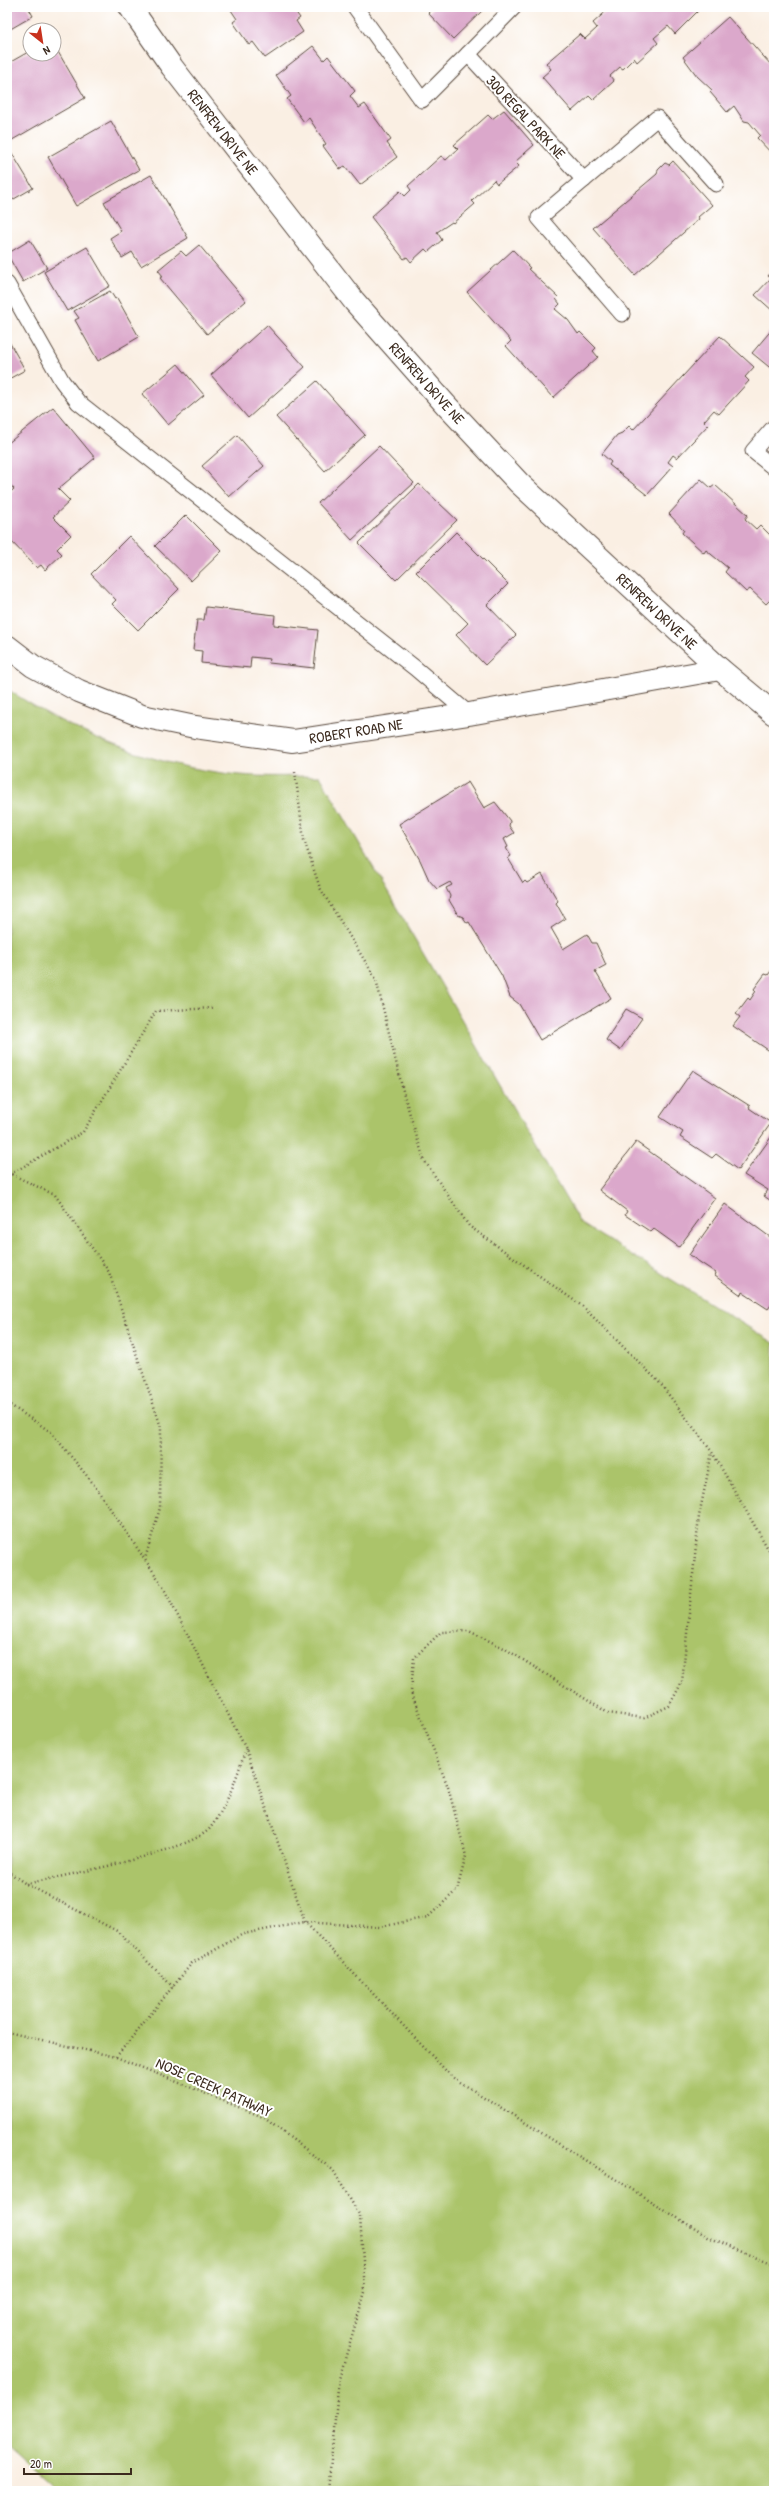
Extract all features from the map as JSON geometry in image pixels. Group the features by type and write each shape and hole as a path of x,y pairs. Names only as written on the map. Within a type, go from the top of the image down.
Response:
{"street":[{"name":"RENFREW DRIVE NE","path":"130,7 172,67 354,301 446,405 519,482 720,669 774,714"},
{"name":"ROBERT ROAD NE","path":"7,646 33,666 79,691 142,716 195,727 293,741 469,714 720,669"}],"lane":[{"path":"355,7 422,100 514,7"},
{"name":"300 REGAL PARK NE","path":"468,54 584,180"},
{"path":"622,314 539,218 657,118 716,184"},
{"path":"7,284 62,381 78,402 415,668 469,714"},
{"path":"774,427 753,451 774,468"}],"path":[{"path":"293,741 304,840 320,888 376,980 404,1095 424,1160 469,1226 582,1306 659,1382 712,1452 774,1559"},
{"path":"7,1176 83,1132 156,1011 213,1008"},
{"path":"7,1168 11,1174 56,1195 109,1272 161,1427 160,1508 145,1560"},
{"path":"7,1403 51,1432 92,1482 161,1583 246,1749 305,1922 452,2077 708,2236 774,2264"},
{"path":"116,2057 192,1962 243,1934 305,1922 380,1927 428,1917 457,1890 466,1856 448,1787 411,1692 414,1658 441,1632 469,1631 504,1648 608,1713 644,1718 669,1706 682,1682 699,1516 712,1452"},
{"path":"26,1884 176,1848 210,1828 230,1793 246,1749"},
{"path":"7,1871 26,1884 117,1931 173,1986"},
{"name":"NOSE CREEK PATHWAY","path":"7,2032 116,2057 263,2117 333,2170 360,2216 365,2292 339,2379 328,2491"}],"green space":[{"path":"7,689 32,705 83,732 165,762 235,775 320,776 580,1223 774,1343 774,2491 57,2491 7,2446"}],"building":[{"path":"7,7 28,7 33,16 7,31"},
{"path":"229,7 292,7 300,18 296,21 303,32 265,58 253,42 249,45 233,22 237,19"},
{"path":"434,7 481,7 483,10 453,39 428,13"},
{"path":"611,7 702,7 675,34 668,26 654,38 658,43 637,62 634,58 623,69 620,67 610,76 614,81 593,100 589,96 572,111 542,77 551,69 546,63 580,34 585,39 597,28 593,23"},
{"path":"728,17 772,66 774,64 774,156 757,138 760,135 749,122 744,121 734,106 727,112 710,92 712,90 697,76 683,57"},
{"path":"313,46 324,60 328,56 355,91 350,96 359,108 365,104 391,140 387,143 397,157 360,185 345,166 340,169 323,146 326,144 309,118 304,122 287,99 291,96 276,75"},
{"path":"22,56 22,62 62,62 62,59 85,98 7,143 7,64"},
{"path":"504,110 534,145 515,162 519,166 497,184 494,180 472,201 475,204 453,223 452,222 437,232 442,240 428,252 425,249 411,262 407,257 404,259 371,217 400,191 405,196 411,190 408,186 441,156 446,160 458,149 454,145 488,115 492,119"},
{"path":"111,121 139,170 76,206 48,157"},
{"path":"10,150 33,188 7,203 7,152"},
{"path":"673,161 712,205 698,217 699,219 635,275 593,228 657,174 658,170 665,163 669,165"},
{"path":"151,175 188,238 141,266 132,252 122,258 110,238 121,231 104,202"},
{"path":"30,240 47,268 23,282 7,254"},
{"path":"199,245 246,301 207,334 160,278 163,276 158,270 181,251 186,256"},
{"path":"87,247 110,286 67,311 44,272"},
{"path":"513,250 530,268 528,269 558,297 556,299 560,304 555,309 568,320 578,334 580,332 596,348 593,351 598,357 553,398 506,346 511,341 467,292"},
{"path":"774,269 774,312 755,295 771,278 768,276"},
{"path":"110,291 115,299 117,298 139,337 98,361 75,320 79,318 74,311"},
{"path":"267,325 305,367 248,418 211,375"},
{"path":"774,327 774,371 752,353"},
{"path":"720,336 754,367 745,377 749,381 719,414 714,410 704,421 708,425 677,458 673,455 668,462 673,466 647,495 609,465 611,462 602,454 617,435 622,433 629,426 633,430"},
{"path":"7,338 25,370 7,380"},
{"path":"178,364 204,395 168,425 142,394"},
{"path":"317,381 365,435 325,471 276,417"},
{"path":"53,407 95,458 58,489 70,501 53,517 71,535 57,549 62,554 45,570 41,565 37,568 7,537 7,495 14,489 7,481 7,444"},
{"path":"237,435 264,466 229,497 202,466"},
{"path":"379,446 414,483 352,540 318,503"},
{"path":"701,479 711,488 715,485 748,515 745,519 756,529 760,525 774,539 774,596 766,604 750,589 746,592 725,572 728,568 706,550 704,553 682,533 684,530 669,514"},
{"path":"419,484 457,520 396,580 359,543"},
{"path":"186,515 222,551 191,581 155,546"},
{"path":"456,532 508,584 487,605 516,635 485,665 456,635 468,623 416,572"},
{"path":"129,536 179,589 138,630 112,604 116,600 91,574"},
{"path":"206,607 275,615 274,625 318,630 314,668 269,663 270,659 251,657 250,668 201,663 202,651 193,650 197,620 204,620"},
{"path":"468,782 484,808 495,802 510,821 509,826 514,833 504,839 508,847 506,848 511,856 508,858 523,883 525,881 527,883 542,874 558,901 556,903 565,919 551,928 563,949 587,934 592,943 596,943 606,965 595,971 611,998 540,1040 519,1004 510,997 502,976 469,922 467,923 463,917 458,915 449,900 450,896 446,888 452,885 450,882 437,889 429,880 420,860 399,824"},
{"path":"774,967 774,1054 733,1026 740,1017 736,1014 748,998 750,1000 756,991 754,989 765,974 768,975"},
{"path":"626,1009 642,1018 620,1050 606,1040"},
{"path":"693,1070 750,1106 749,1108 771,1123 738,1170 716,1154 712,1158 680,1137 683,1132 660,1117"},
{"path":"774,1133 774,1203 764,1196 768,1190 744,1175"},
{"path":"636,1142 715,1198 679,1247 654,1229 651,1232 625,1215 627,1211 599,1190"},
{"path":"725,1204 774,1240 774,1301 768,1309 742,1292 741,1295 715,1276 716,1273 689,1255"}]}
